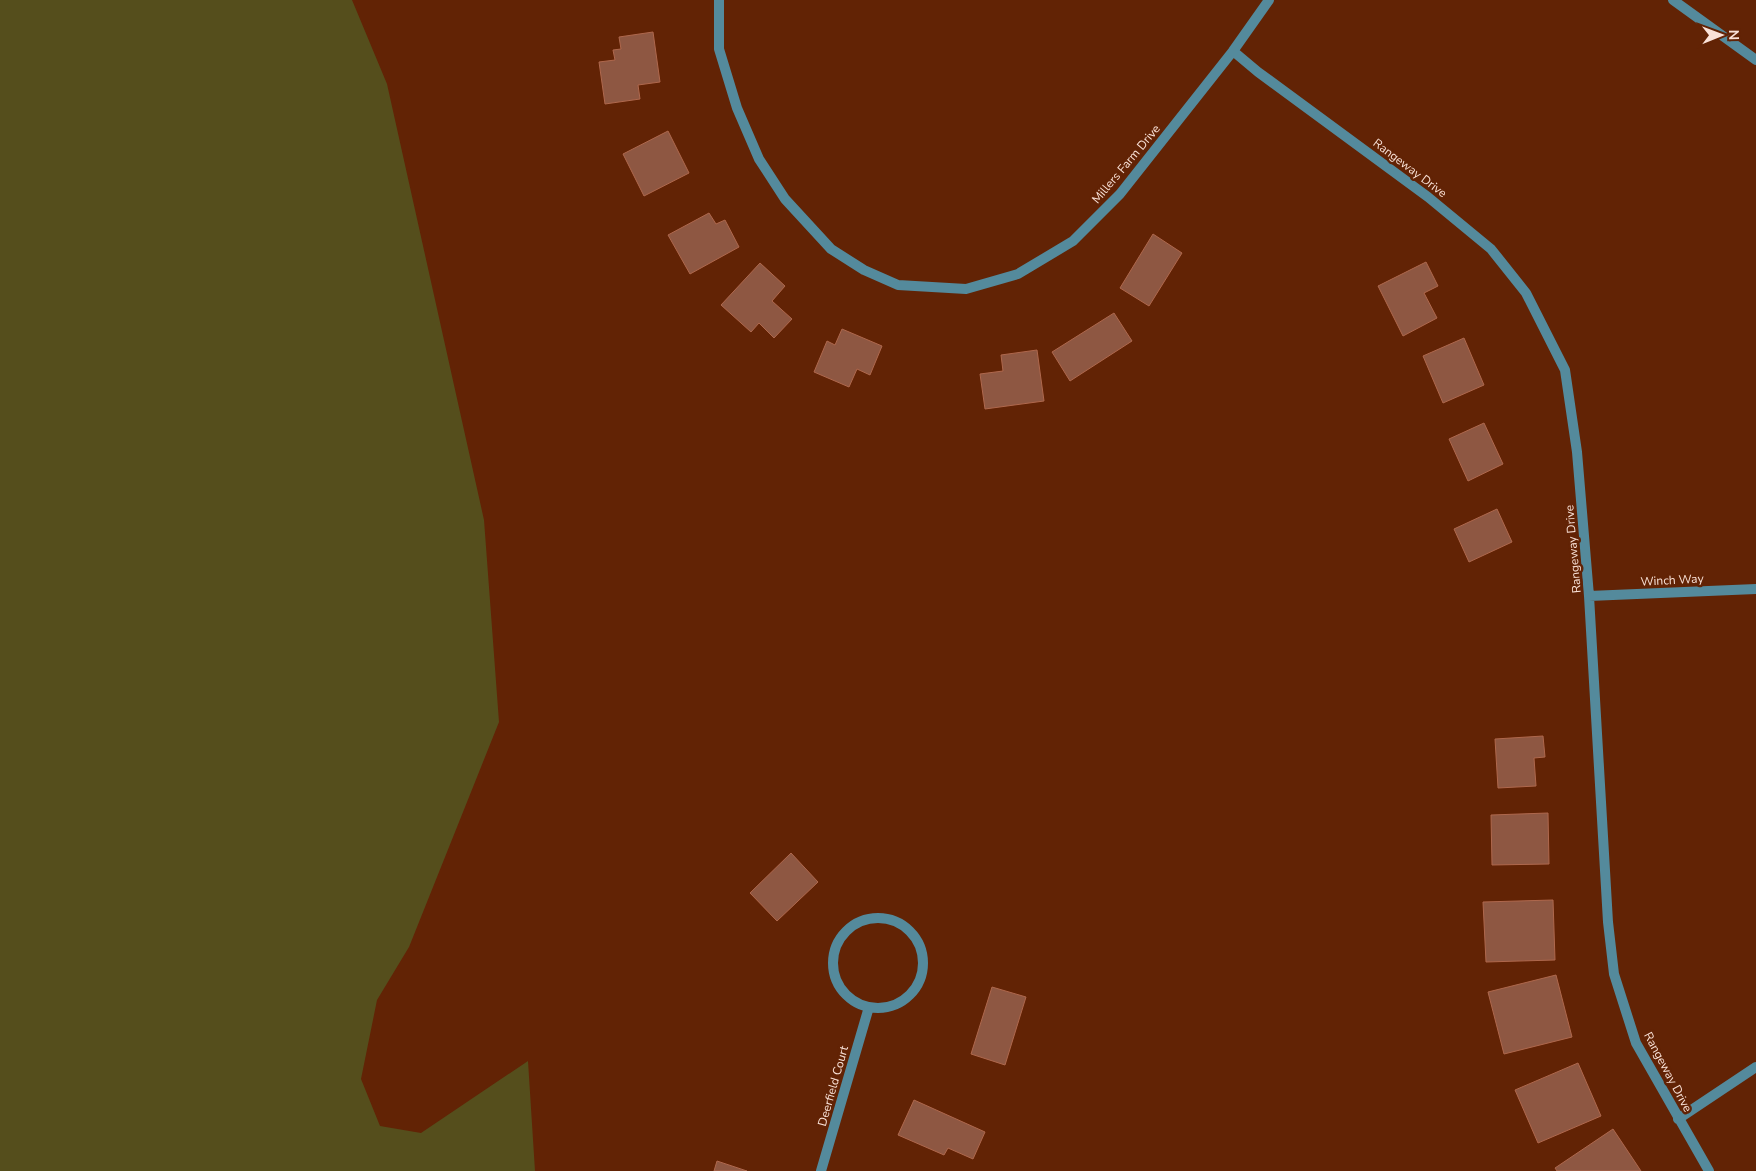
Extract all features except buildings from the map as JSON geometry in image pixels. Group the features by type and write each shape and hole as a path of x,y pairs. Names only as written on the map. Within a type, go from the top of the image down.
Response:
{"street":[{"name":"Millers Farm Drive","path":"719,0 719,49 736,108 759,158 786,199 831,249 864,270 898,285 966,290 1018,274 1073,242 1120,194 1233,51 1270,0"},
{"path":"1673,0 1756,60"},
{"name":"Rangeway Drive","path":"1233,51 1258,72 1318,114 1435,203 1491,249 1526,293 1565,370 1577,452 1589,596 1608,922 1614,974 1636,1043 1709,1171"},
{"name":"Winch Way","path":"1589,596 1756,588"},
{"path":"873,917 894,919 908,928 920,944 924,959 920,982 911,994 900,1003 885,1008 870,1008 858,1003 845,994 835,974 834,953 845,931 858,921 873,917"},
{"name":"Deerfield Court","path":"822,1171 870,1008"},
{"path":"1678,1119 1756,1067"}],"shaded area":[{"path":"0,0 352,0 387,84 484,520 499,722 409,947 377,1000 361,1079 380,1126 421,1133 528,1061 535,1171 0,1171"}]}
